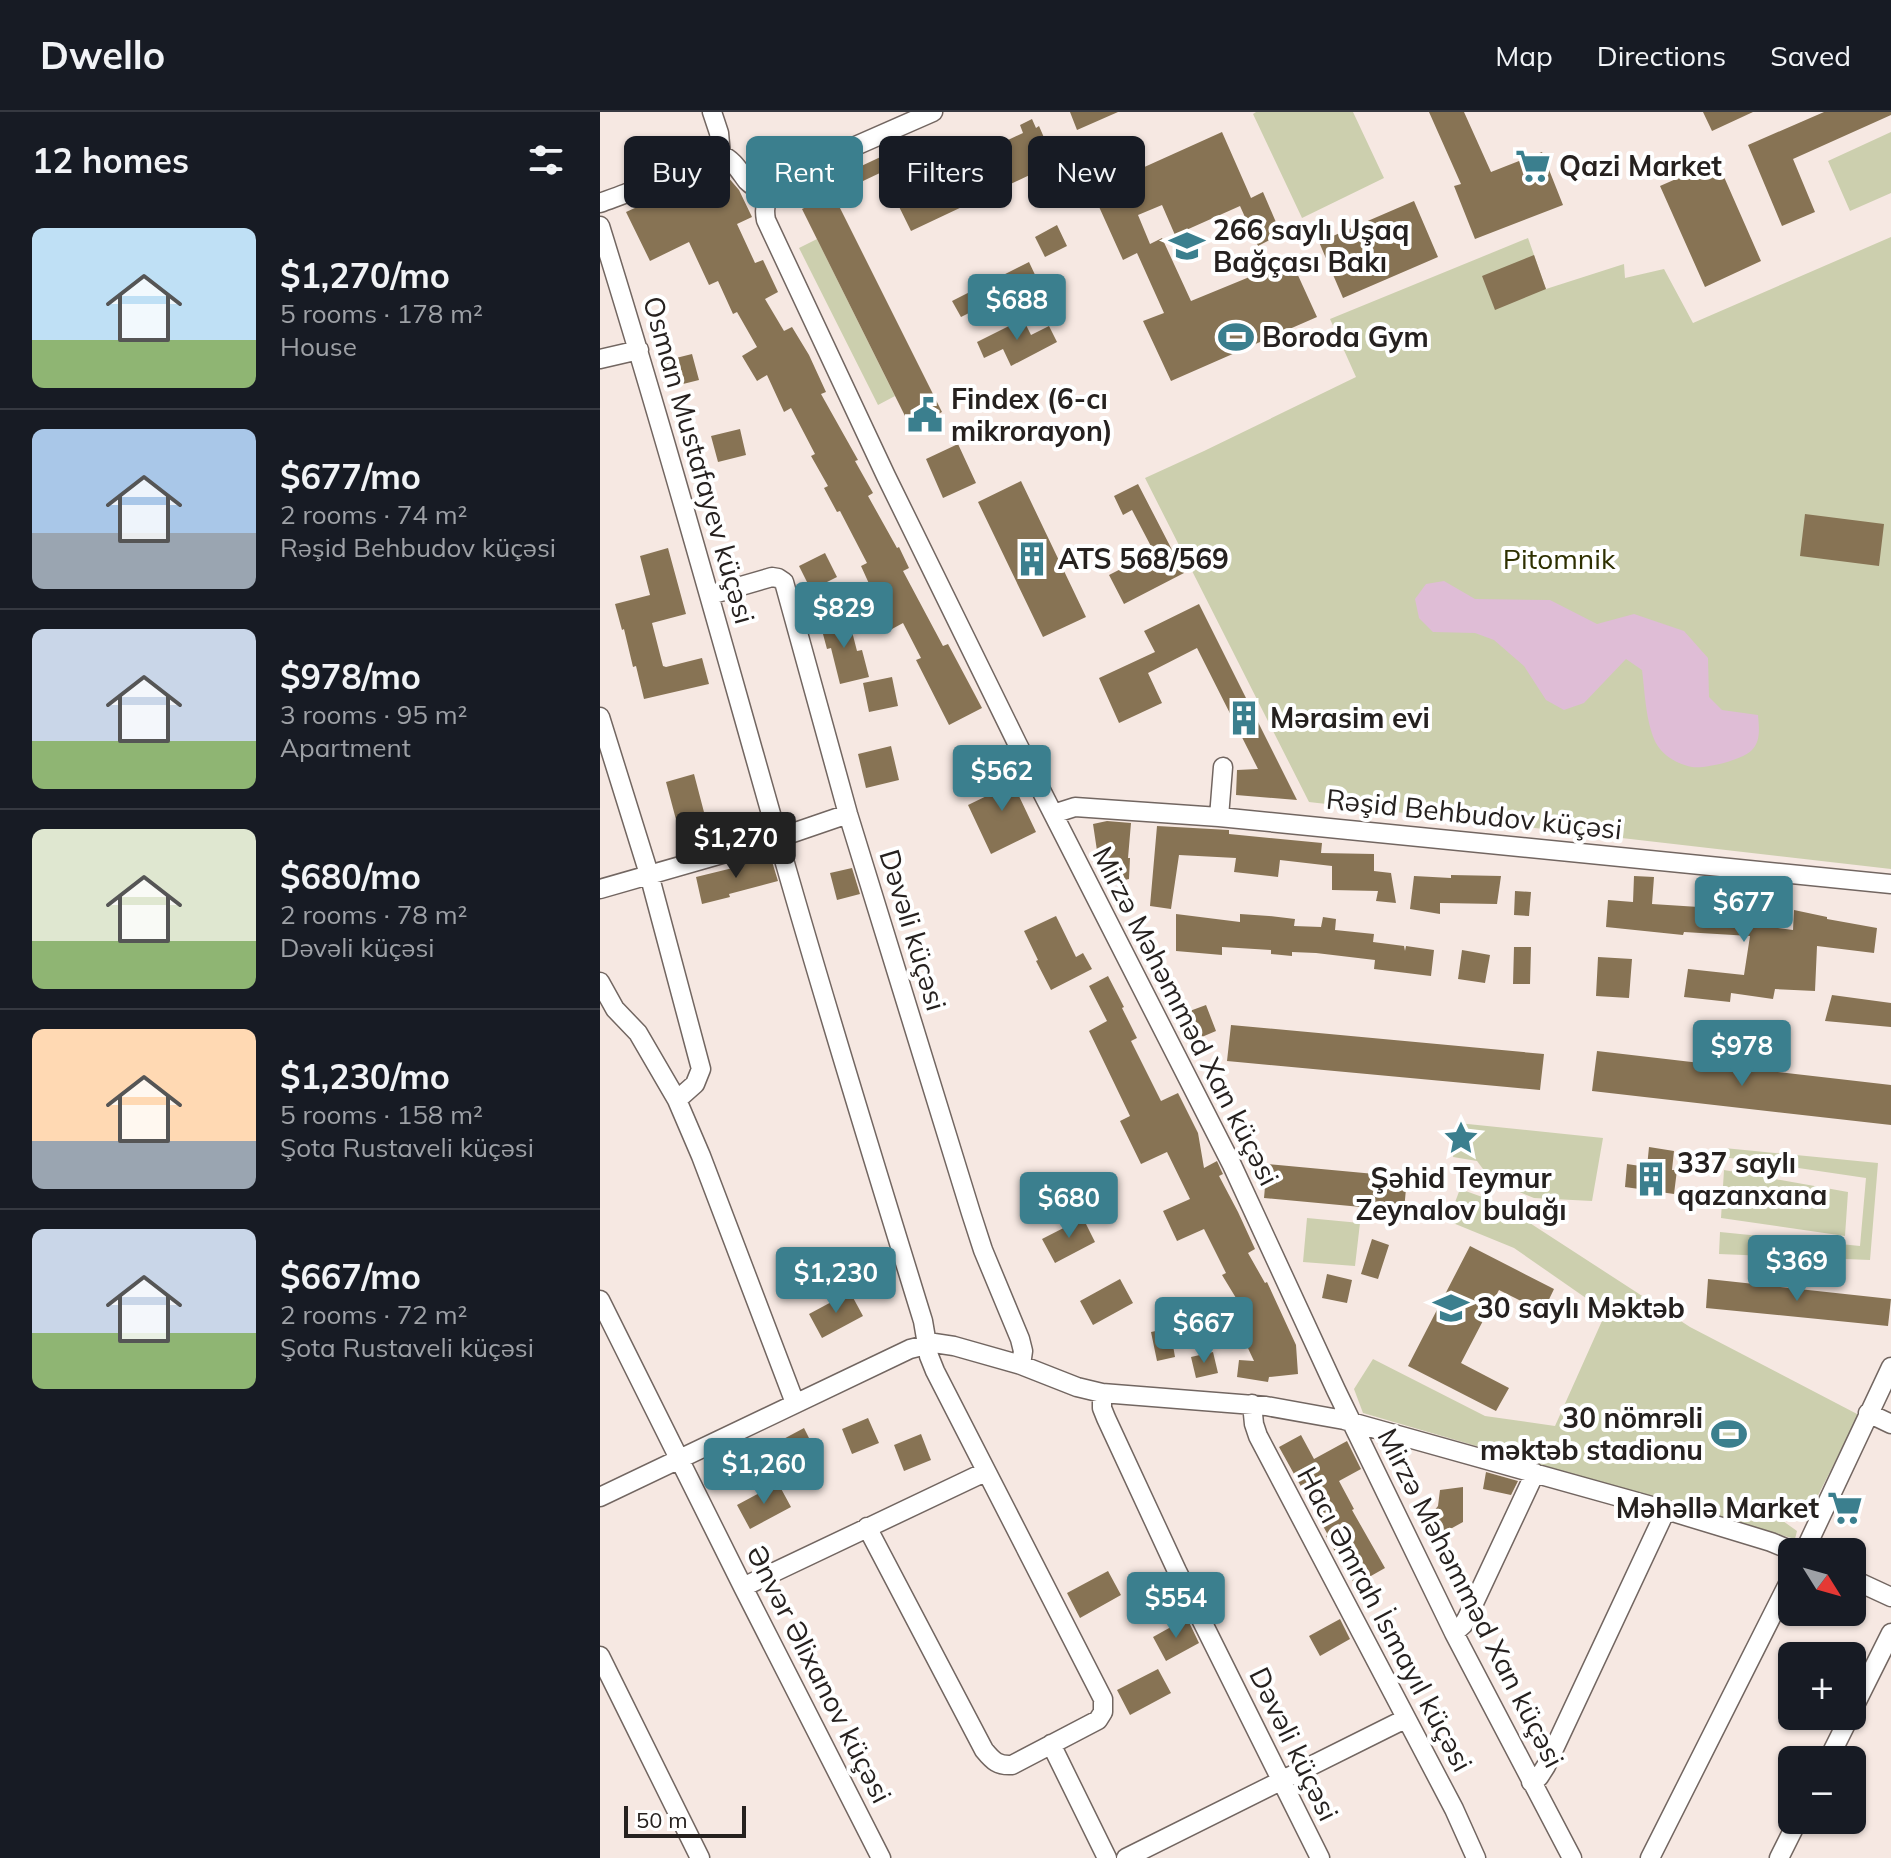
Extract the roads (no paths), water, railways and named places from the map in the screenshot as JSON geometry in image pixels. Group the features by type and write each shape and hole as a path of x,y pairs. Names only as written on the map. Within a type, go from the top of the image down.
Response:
{"street":[{"path":"712,112 719,136"},
{"path":"863,143 933,112"},
{"path":"730,162 746,179"},
{"path":"600,203 624,194"},
{"name":"Mirzə Məhəmməd Xan küçəsi","path":"765,208 766,220 886,476 1053,814 1232,1165 1454,1633 1572,1858"},
{"name":"Osman Mustafayev küçəsi","path":"600,226 639,350 935,1371 1103,1699 1103,1712 1098,1720 1051,1744"},
{"path":"600,359 639,350"},
{"name":"Dəvəli küçəsi","path":"710,595 772,577 784,582 848,814 971,1213 1020,1339 1023,1351 1021,1365"},
{"path":"601,726 649,874 701,1069 695,1084 677,1100"},
{"path":"1219,817 1223,767"},
{"name":"Rəşid Behbudov küçəsi","path":"1053,814 1075,807 1219,817 1891,884"},
{"path":"600,889 778,838 848,814"},
{"path":"600,982 615,1009 638,1033 677,1100 795,1403"},
{"name":"Ənvər Əlixanov küçəsi","path":"600,1300 881,1858"},
{"path":"600,1497 910,1349 943,1343 1021,1365 1077,1387 1102,1393 1252,1404 1351,1421 1778,1545"},
{"path":"1810,1538 1891,1367"},
{"name":"Dəvəli küçəsi","path":"1102,1393 1102,1408 1112,1432 1177,1571 1320,1858"},
{"name":"Hacı Əmrah İsmayıl küçəsi","path":"1252,1404 1258,1436 1454,1809 1476,1858"},
{"path":"1868,1413 1891,1424"},
{"path":"743,1587 985,1472"},
{"path":"1454,1633 1467,1618 1535,1473"},
{"path":"1531,1782 1539,1777 1546,1766 1666,1510"},
{"path":"867,1527 984,1750 993,1761 1012,1765 1051,1744 1107,1858"},
{"path":"1866,1585 1891,1597"},
{"path":"1650,1858 1778,1604"},
{"path":"1866,1684 1891,1633"},
{"path":"600,1656 700,1858"},
{"path":"1126,1858 1405,1719"},
{"path":"1779,1858 1791,1834"}],"place":[{"name":"Qazi Market","path":"1533,166"},
{"name":"266 saylı Uşaq Bağçası Bakı","path":"1187,246"},
{"name":"Boroda Gym","path":"1236,337"},
{"name":"Findex (6-cı mikrorayon)","path":"925,415"},
{"name":"ATS 568/569","path":"1032,559"},
{"name":"Mərasim evi","path":"1244,718"},
{"name":"Şəhid Teymur Zeynalov bulağı","path":"1461,1138"},
{"name":"337 saylı qazanxana","path":"1651,1179"},
{"name":"30 saylı Məktəb","path":"1451,1308"},
{"name":"30 nömrəli məktəb stadionu","path":"1729,1434"},
{"name":"Məhəllə Market","path":"1845,1508"}],"park label":[{"name":"Pitomnik","path":"1559,559"}]}
